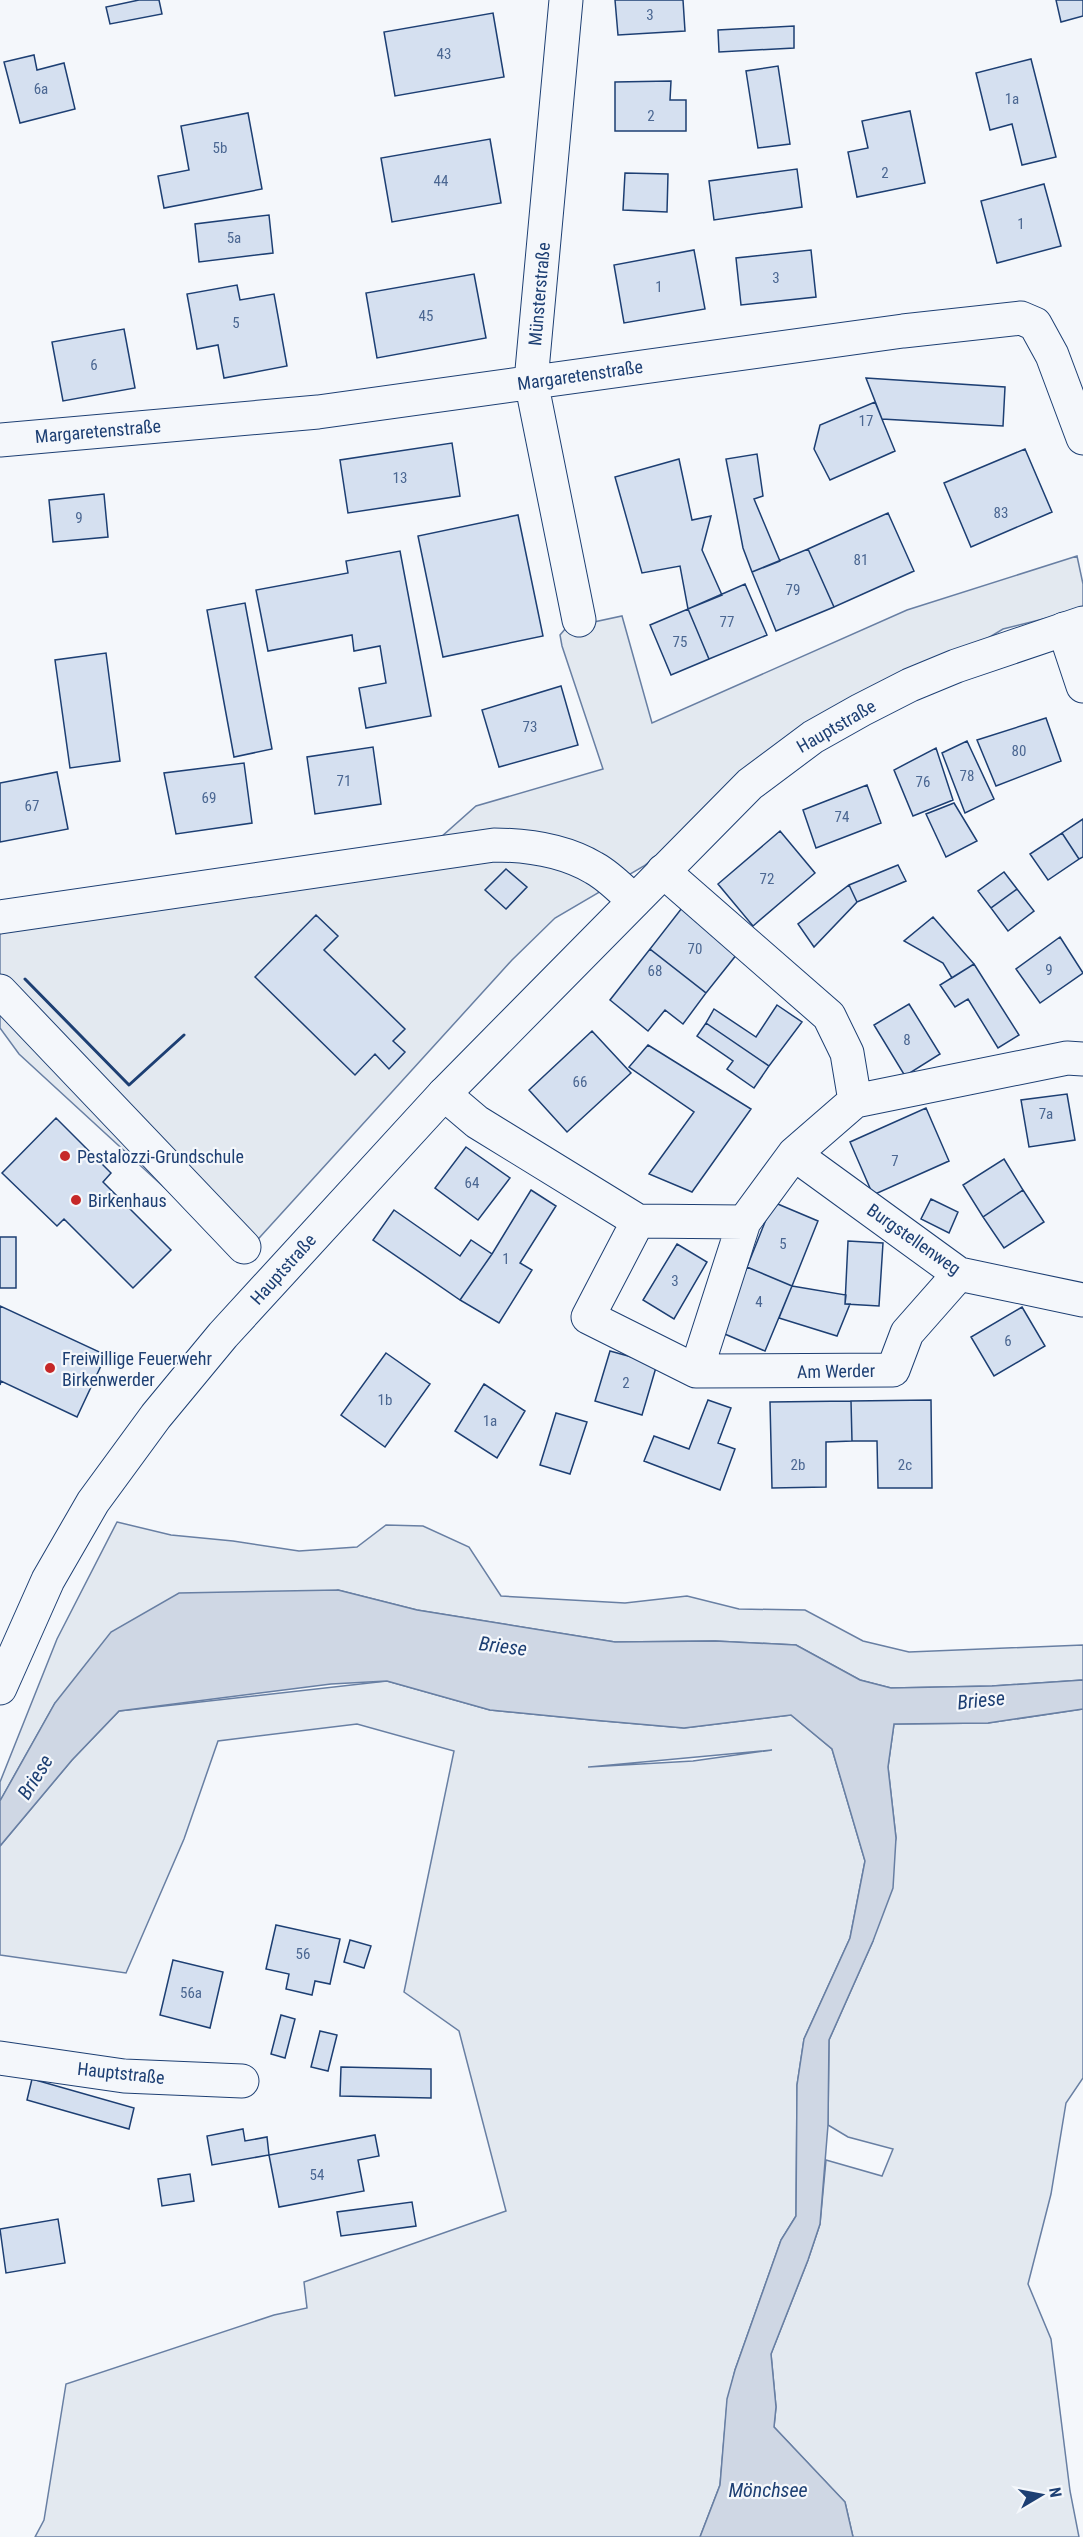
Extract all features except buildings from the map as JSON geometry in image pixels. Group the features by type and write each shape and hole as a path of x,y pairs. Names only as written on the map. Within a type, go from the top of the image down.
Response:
{"street":[{"name":"Münsterstraße","path":"566,0 531,381 579,620"},
{"name":"Margaretenstraße","path":"0,440 318,412 531,381 1021,318 1035,324 1052,355 1083,438"},
{"path":"1074,626 1083,686"},
{"name":"Hauptstraße","path":"0,1688 48,1580 93,1502 156,1416 223,1335 444,1094 750,784 813,737 910,685 956,666 1074,626"},
{"path":"0,917 494,845 546,850 594,867 634,901"},
{"path":"663,871 829,1016 847,1053 855,1101"},
{"path":"0,991 244,1247"},
{"path":"696,1371 744,1222 794,1154 855,1101 1067,1059 1083,1059"},
{"path":"444,1094 477,1122 638,1221 744,1222"},
{"name":"Burgstellenweg","path":"794,1154 959,1274 1083,1300"},
{"name":"Am Werder","path":"638,1221 588,1317 696,1371 893,1370 907,1333 959,1274"},
{"name":"Hauptstraße","path":"0,2058 124,2076 242,2081"}],"shaded area":[{"path":"1077,556 1083,584 1083,609 1003,629 950,661 783,751 644,866 555,918 512,960 241,1258 19,1054 0,1028 0,920 441,837 476,806 603,769 562,646 560,635 566,628 622,616 652,723 907,610"},
{"path":"117,1522 171,1535 299,1551 357,1547 386,1525 423,1526 469,1547 501,1596 625,1603 687,1596 739,1609 805,1610 863,1641 909,1652 1083,1645 1083,1680 992,1686 891,1688 860,1680 796,1645 715,1641 615,1642 417,1610 338,1590 55,1703 0,1801 0,1782 57,1639"},
{"path":"387,1681 490,1710 684,1728 791,1715 832,1749 865,1861 850,1938 804,2039 797,2085 796,2216 781,2240 735,2370 727,2404 720,2485 700,2537 35,2537 44,2520 66,2384 274,2315 307,2308 304,2282 506,2211 459,2031 404,1992 454,1751 357,1724 218,1741 184,1839 126,1973 0,1955 0,1846 72,1760 119,1711","holes":["772,1750 693,1761 591,1767"]},
{"path":"1083,1709 1083,2078 1066,2103 1051,2194 1028,2284 1051,2339 1070,2491 1079,2537 853,2537 845,2502 774,2427 776,2407 771,2354 820,2224 826,2160 882,2176 893,2149 848,2137 828,2125 829,2040 873,1941 896,1838 888,1767 894,1724 988,1723"}],"water":[{"path":"338,1590 417,1610 615,1642 715,1641 796,1645 860,1680 891,1688 992,1686 1083,1680 1083,1709 988,1723 894,1724 888,1767 896,1838 893,1888 873,1941 829,2040 828,2125 820,2224 771,2354 776,2407 774,2427 845,2502 853,2537 700,2537 720,2485 727,2399 735,2370 781,2240 796,2216 797,2085 804,2039 850,1938 865,1861 832,1749 791,1715 684,1728 490,1710 387,1681 331,1684 119,1711 72,1760 0,1846 0,1801 55,1703 111,1632 179,1593"}],"wall":[{"path":"25,979 129,1085 184,1035"}],"place":[{"name":"Pestalozzi-Grundschule","path":"65,1156"},
{"name":"Birkenhaus","path":"76,1200"},
{"name":"Freiwillige Feuerwehr Birkenwerder","path":"50,1368"}],"water label":[{"name":"Briese","path":"503,1646"},
{"name":"Briese","path":"981,1700"},
{"name":"Briese","path":"35,1777"},
{"name":"Mönchsee","path":"768,2490"}]}
